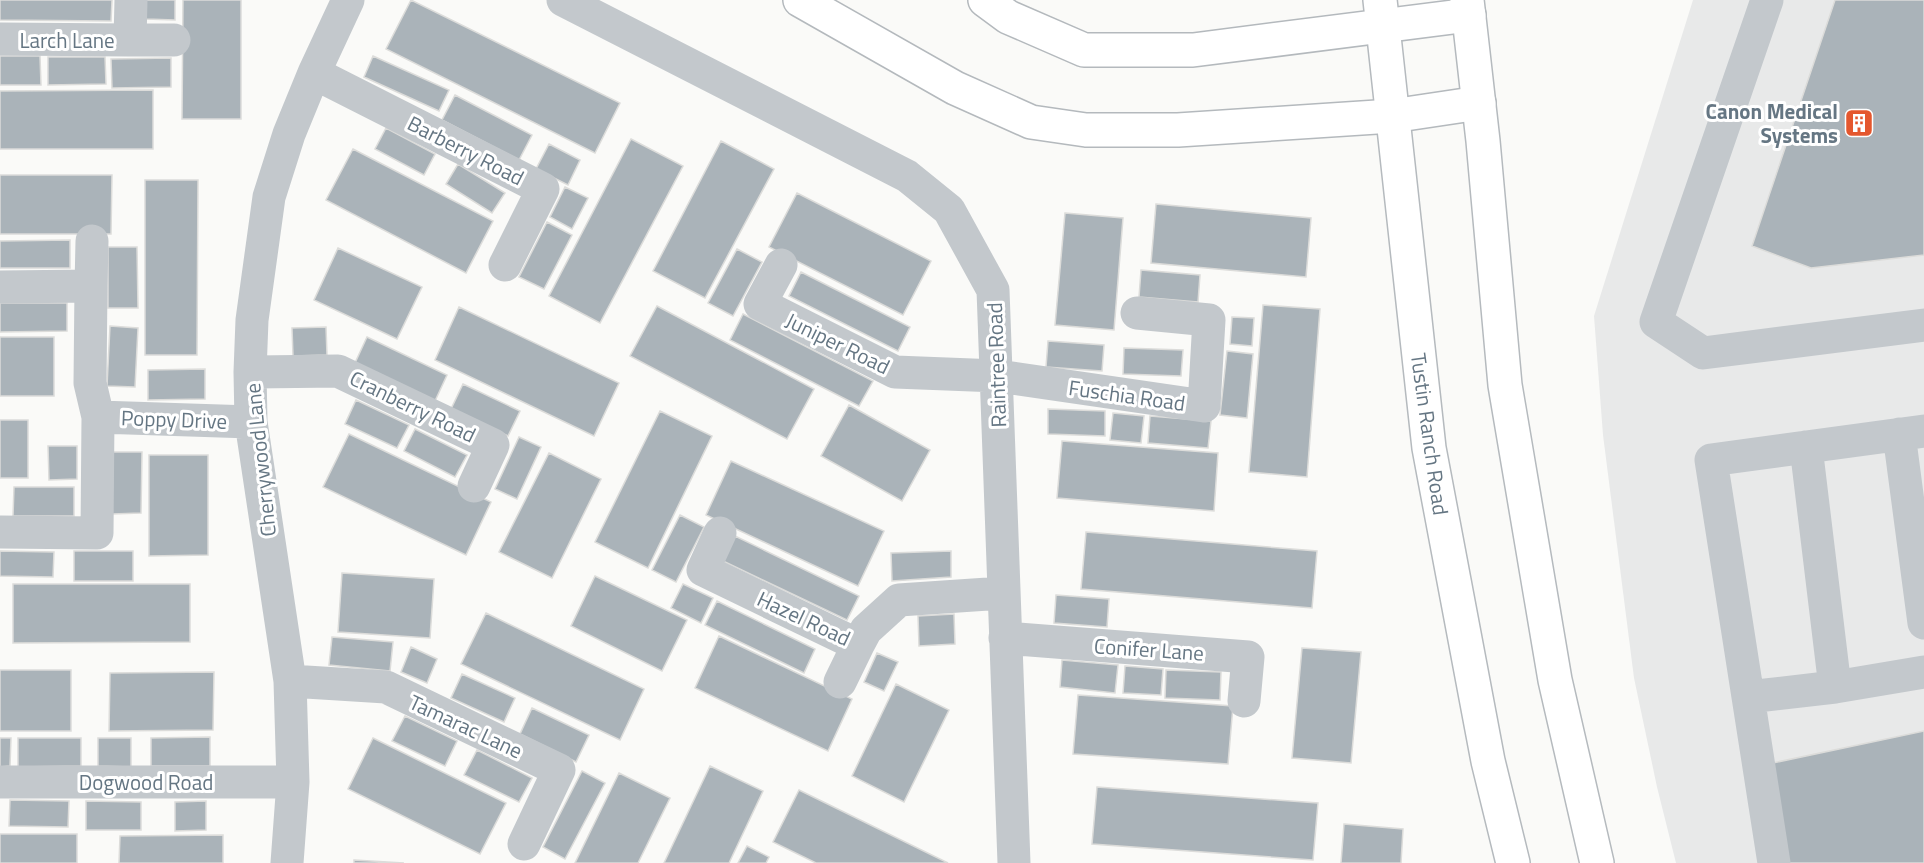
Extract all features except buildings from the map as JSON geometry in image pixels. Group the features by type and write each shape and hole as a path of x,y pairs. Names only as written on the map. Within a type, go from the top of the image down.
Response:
{"main road":[{"path":"800,0 955,88 1031,122 1086,130 1178,130 1392,116 1479,104"},
{"path":"985,0 1008,17 1084,50 1193,50 1382,13 1468,8 1505,386 1555,680 1597,863"},
{"name":"Tustin Ranch Road","path":"1382,13 1429,448 1488,761 1513,863"}],"street":[{"name":"Larch Lane","path":"0,39 130,40 131,0"},
{"name":"Cherrywood Lane","path":"287,863 292,782 290,681 251,422 252,320 269,197 289,134 348,0"},
{"name":"Raintree Road","path":"563,0 907,176 949,210 993,290 998,376 1003,592 1014,863"},
{"path":"1767,0 1656,322 1703,354 1924,325"},
{"path":"130,40 174,40"},
{"name":"Barberry Road","path":"314,73 543,189 505,264"},
{"name":"Poppy Drive","path":"0,532 97,533 98,417 90,382 92,240"},
{"name":"Juniper Road","path":"781,265 760,304 895,372 998,376"},
{"path":"0,286 91,286"},
{"name":"Fuschia Road","path":"998,376 1204,406 1209,320 1137,313"},
{"name":"Cranberry Road","path":"250,372 338,371 493,445 474,486"},
{"name":"Poppy Drive","path":"98,417 251,422"},
{"path":"1774,863 1711,460 1912,433 1924,623"},
{"path":"1806,447 1835,687"},
{"name":"Hazel Road","path":"720,533 703,570 858,645 866,630 899,600 1003,592"},
{"name":"Conifer Lane","path":"1005,638 1248,657 1244,701"},
{"path":"840,682 858,645"},
{"path":"1748,697 1835,687 1924,672"},
{"name":"Tamarac Lane","path":"290,681 386,687 559,770 524,844"},
{"name":"Dogwood Road","path":"0,782 292,782"}],"shaded area":[{"path":"1693,0 1924,0 1924,863 1676,863 1634,678 1603,435 1594,316"}],"place":[{"name":"Canon Medical Systems","path":"1859,123"}]}
